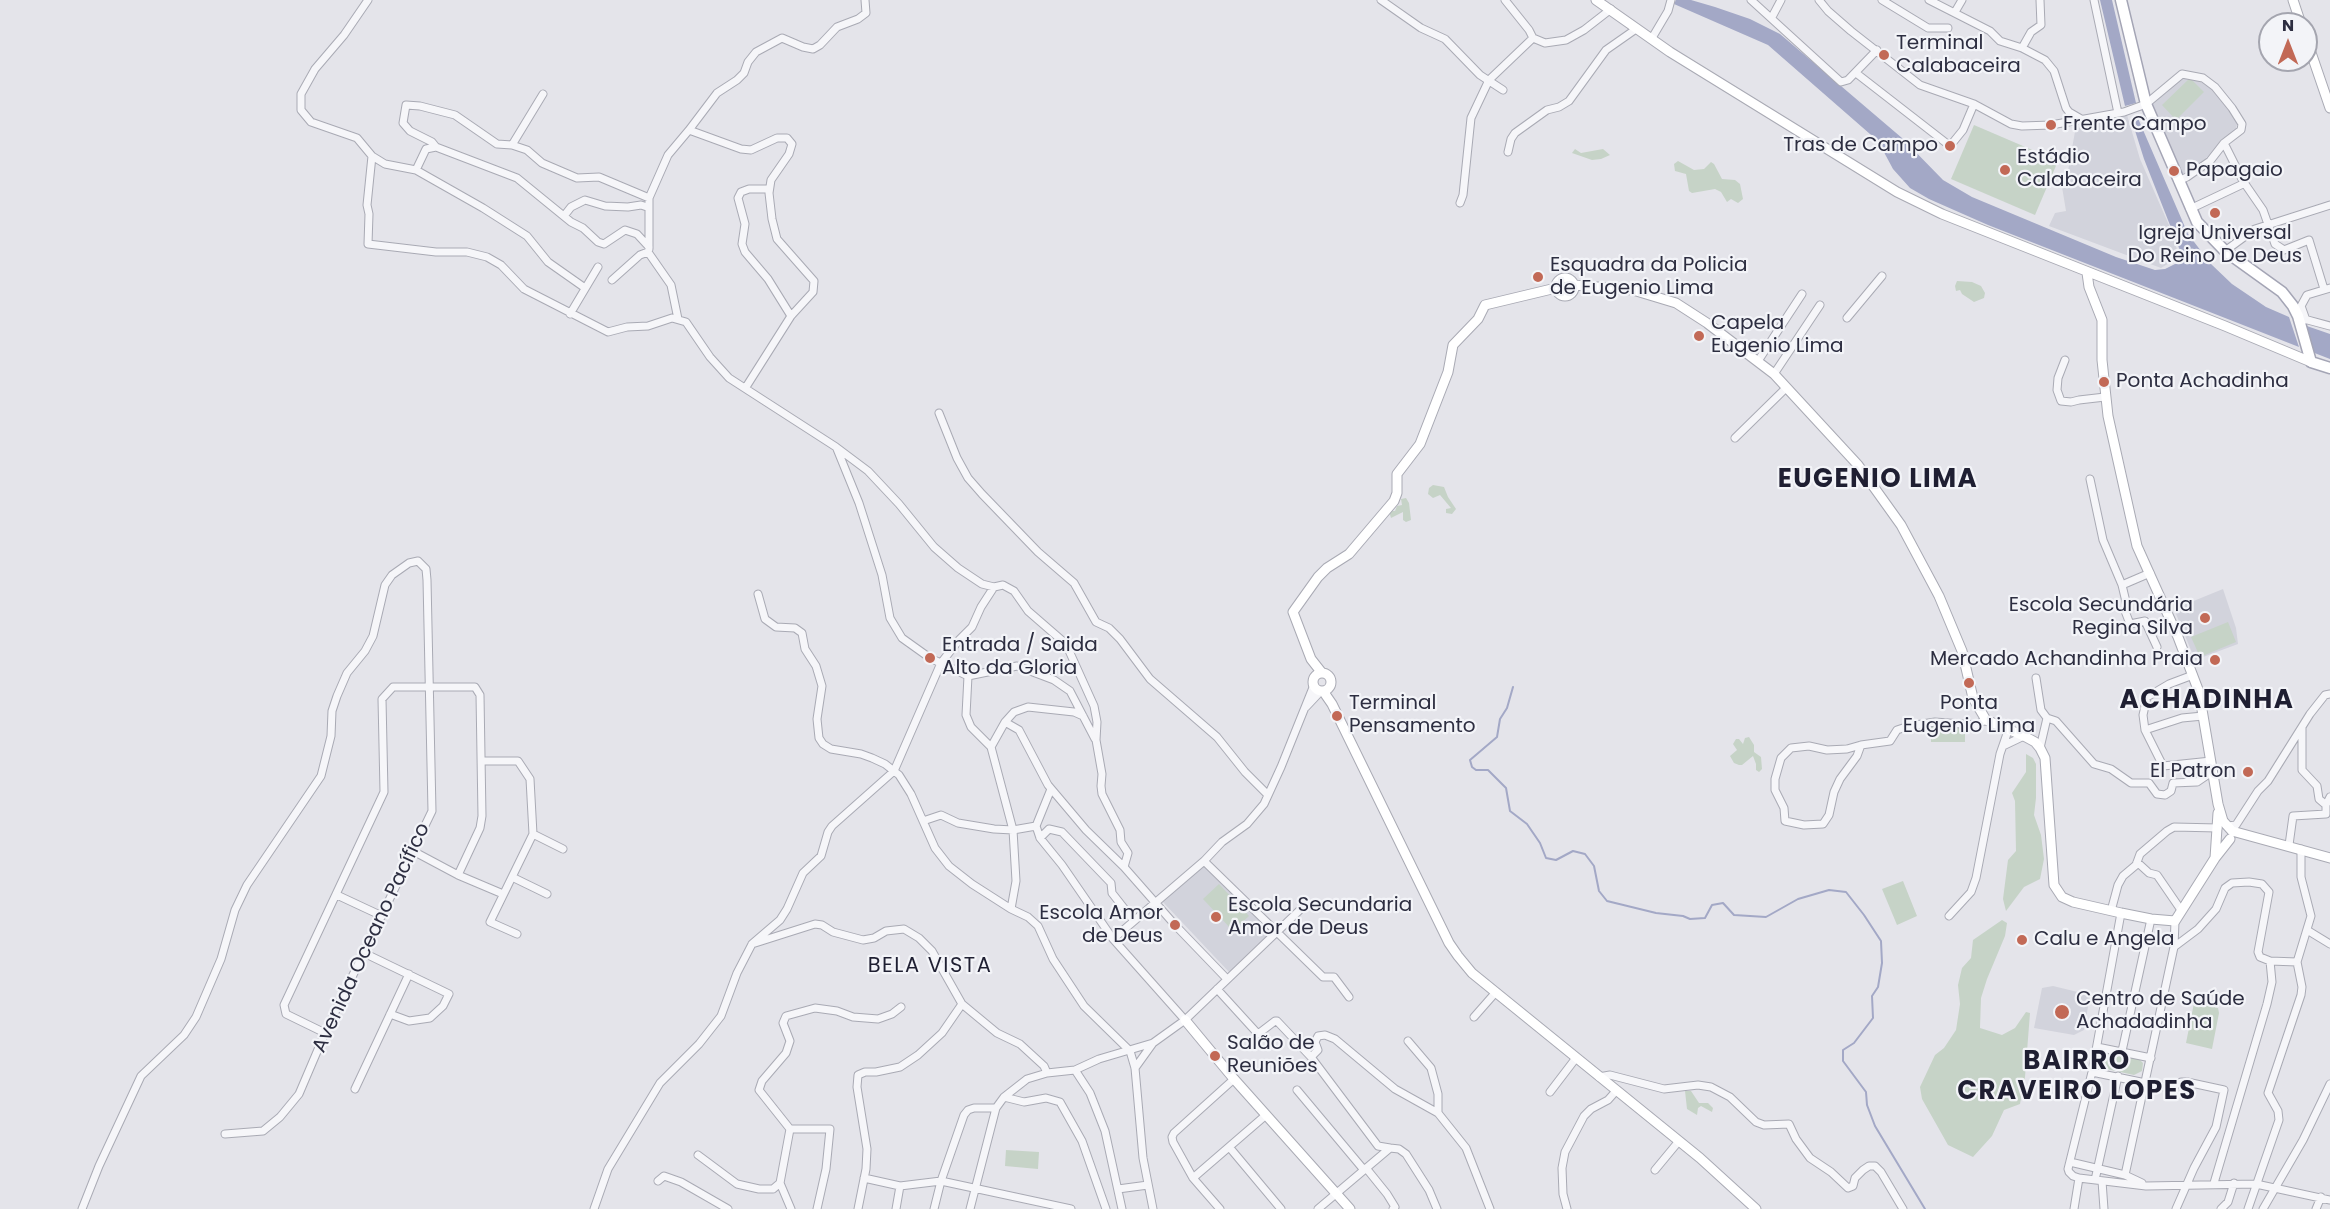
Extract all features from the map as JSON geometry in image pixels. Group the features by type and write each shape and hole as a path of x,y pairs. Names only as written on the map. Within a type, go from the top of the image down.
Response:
{"main road":[{"path":"2121,0 2143,106 2197,222 2224,251 2282,292 2299,314 2310,359 2330,368"}],"street":[{"path":"368,0 344,35 315,69 301,94 301,110 311,122 357,138 372,156 385,164 416,170 483,208 527,236 548,262 585,288"},
{"path":"649,249 648,198 668,155 717,93 744,73 748,62 756,52 782,38 803,47 813,48 820,45 837,27 866,14 865,0"},
{"path":"1505,0 1533,38 1545,43 1566,40 1584,30 1611,9"},
{"path":"1596,0 1670,52 1897,192 1942,214 2087,273 2310,359"},
{"path":"1652,38 1668,11 1671,0"},
{"path":"1751,0 1839,81 1846,82 1877,50"},
{"path":"1772,17 1781,0"},
{"path":"1819,0 1827,11 1920,85 1974,104 2003,121 2022,126 2051,125 2121,113 2143,106 2182,74 2203,78 2215,87 2242,124 2241,130 2224,143 2210,161 2178,181"},
{"path":"1882,0 1928,28 1948,28"},
{"path":"1929,0 1990,31 2000,41 2022,48 2045,60 2051,67 2066,108 2081,119"},
{"path":"1955,12 1962,0"},
{"path":"2022,48 2031,32 2041,25 2040,0"},
{"path":"2094,0 2121,113"},
{"path":"1386,2 1421,28 1445,39 1480,75 1503,90"},
{"path":"1508,152 1515,133 1547,110 1569,101 1606,51 1636,29"},
{"path":"1460,203 1463,195 1471,118 1489,80 1533,38"},
{"path":"2318,72 2330,108"},
{"path":"1856,73 1950,146 1955,143 1963,130 1974,104"},
{"path":"512,145 543,94"},
{"path":"648,198 600,177 577,178 542,162 527,150 512,145 497,144 455,115 420,106 406,105 403,123 410,131 432,142 436,147 517,178 598,242 604,244 625,230 637,234 671,285 678,319"},
{"path":"689,130 741,149 751,150 777,138 787,138 792,144 789,154 771,180 769,189 772,219 777,239 814,281 813,292 791,316 746,387"},
{"path":"2224,143 2245,183 2263,210 2275,244 2284,250 2309,240 2327,289 2307,295 2299,314 2330,326"},
{"path":"416,170 426,149 436,147"},
{"path":"372,156 367,205 369,244 436,252 467,252 487,257 501,265 524,289 608,332 627,327 648,326 664,319 678,319 686,322 710,357 729,378 836,447 877,479 934,547 958,568 982,584 994,587 1003,585 1014,591 1028,610 1066,644 1094,706 1097,722 1096,740 1102,774 1102,794 1120,830 1121,842 1128,853 1124,867"},
{"path":"2190,209 2245,183"},
{"path":"769,189 749,189 741,192 738,198 745,224 742,243 745,252 768,279 791,316"},
{"path":"564,216 571,207 585,200 605,206 641,205 647,207"},
{"path":"2224,251 2255,229 2330,205"},
{"path":"612,280 649,249"},
{"path":"570,314 598,267"},
{"path":"2087,273 2102,320 2105,397 2111,434 2137,546 2199,692 2218,804 2225,831 2215,858 2175,921 2174,947 2125,1175"},
{"path":"1847,318 1882,276"},
{"path":"1564,278 1570,279 1574,285 1572,294 1567,297 1561,296 1556,288 1557,282 1564,278"},
{"path":"1574,285 1633,290 1677,303 1773,374 1858,465 1901,525 1953,628 1962,651 1973,698 1986,720 2024,736 2040,748 2045,758 2054,885 2062,897 2073,902 2116,912 2175,921"},
{"path":"1556,288 1485,305 1478,319 1453,345 1448,372 1420,444 1397,474 1397,493 1394,501 1349,554 1327,568 1318,577 1293,612 1319,684 1332,704 1449,943 1472,973 1679,1141 1756,1209"},
{"path":"1758,361 1802,294"},
{"path":"1773,374 1821,305"},
{"path":"2065,360 2058,378 2057,390 2061,401 2072,402 2105,397"},
{"path":"1735,438 1786,388"},
{"path":"939,413 957,458 968,478 1038,552 1074,583 1096,622 1108,628 1120,639 1150,679 1217,737 1245,772 1268,795"},
{"path":"836,447 859,503 882,575 888,611 902,638 941,663 968,676 1017,666 1027,668 1062,684 1070,691 1096,740"},
{"path":"2090,479 2103,540 2122,585 2127,606 2125,611 2130,624 2145,621 2157,647"},
{"name":"Avenida Oceano Pacífico","path":"82,1209 99,1166 141,1076 184,1035 196,1017 221,959 235,910 244,891 321,776 332,736 332,711 347,673 365,651 373,636 385,585 392,575 417,561 426,569 427,580 432,811 325,1033 299,1094 280,1117 263,1131 225,1134"},
{"path":"2122,585 2150,573"},
{"path":"594,1209 608,1169 660,1083 699,1044 721,1016 740,967 752,944 780,920 803,873 821,856 828,831 894,771 941,663 972,627 994,587"},
{"path":"758,594 765,619 776,627 795,628 802,633 805,649 816,666 822,686 817,719 819,738 823,744 831,749 872,758 894,771 911,794 934,848 949,866 1011,909 1028,917 1038,926 1053,959 1084,1006 1130,1051 1135,1068 1143,1158 1153,1209"},
{"path":"2193,675 2169,684 2147,697 2143,715 2145,730 2163,766 2211,761"},
{"path":"968,676 966,715 970,727 992,747 1013,830 1016,881 1011,909"},
{"path":"1113,939 1204,861 1222,842 1247,824 1264,804 1305,709 1319,684 1330,677 1332,704"},
{"path":"2036,678 2041,710 2047,718 2056,721 2094,764 2111,769 2131,783 2149,783 2157,794 2165,795 2171,791 2173,783 2197,782 2213,771"},
{"path":"1319,684 1329,688 1331,683"},
{"path":"325,1033 286,1014 284,1005 384,792 382,699 393,687 475,687 480,695 482,816 480,828 458,875"},
{"path":"2215,858 2225,831 2236,825 2258,791 2268,781 2302,727 2325,695 2330,694"},
{"path":"992,747 1005,722 1014,712 1028,707 1074,712 1083,716"},
{"path":"2145,730 2182,718 2203,716"},
{"path":"2040,748 2047,718"},
{"path":"1861,745 1857,756 1837,785 1829,815 1823,824 1804,825 1785,821 1784,808 1775,790 1775,779 1779,763 1791,748 1798,746 1827,750 1861,745 1890,741 1897,730 1909,726 1935,722 1975,725 1986,720"},
{"path":"1005,722 1019,730 1051,789 1086,830 1124,867 1227,979"},
{"path":"2289,845 2293,816 2328,814 2326,805 2319,799 2318,786 2302,770 2302,727"},
{"path":"1949,916 1971,892 1976,878 2008,728"},
{"path":"2003,746 2024,736"},
{"path":"482,761 518,761 530,779 533,834 490,922 517,934"},
{"path":"1051,789 1036,826 1040,838 1062,865 1113,939 1350,1209"},
{"path":"2326,805 2330,797"},
{"path":"923,822 941,815 974,827 1013,830 1036,826"},
{"path":"2330,858 2289,845 2225,831 2174,827 2140,854 2138,862 2123,876 2118,885 2097,1047 2069,1172 2079,1178 2146,1186 2214,1183 2275,1186 2330,1200"},
{"path":"1040,838 1049,829 1062,832 1111,883 1112,892 1134,921"},
{"path":"533,834 563,849"},
{"path":"1110,853 1121,842"},
{"path":"2248,1209 2279,1120 2278,1111 2268,1093 2301,995 2302,987 2297,962 2311,916 2301,877 2301,849"},
{"path":"413,851 458,875 503,894"},
{"path":"1204,861 1323,977 1334,977 1349,997"},
{"path":"2138,862 2149,873 2157,875 2181,910"},
{"path":"512,877 548,894"},
{"path":"2174,947 2198,929 2216,909 2225,888 2232,883 2249,882 2262,884 2269,892 2258,952 2260,957 2270,961 2297,962"},
{"path":"337,895 382,916"},
{"path":"970,1209 996,1108 1004,1097 1027,1079 1047,1073 1075,1070 1099,1059 1153,1043 1185,1020 1305,905"},
{"path":"2122,1052 2151,919"},
{"path":"752,944 815,924 822,924 833,932 863,940 874,938 886,931 904,929 919,938 932,951 962,1004 997,1033 1020,1044 1044,1066 1047,1073"},
{"path":"2307,930 2330,944"},
{"path":"364,953 449,994 443,1006 430,1018 409,1021 390,1014"},
{"path":"2214,1183 2267,1004 2272,982 2270,961"},
{"path":"355,1089 409,974"},
{"path":"1217,989 1258,1034 1278,1021 1311,1057 1378,1146 1399,1149 1407,1154 1429,1190 1437,1209"},
{"path":"1474,1017 1496,992"},
{"path":"858,1209 867,1149 857,1088 858,1076 865,1072 900,1067 918,1055 942,1033 962,1004"},
{"path":"791,1209 780,1183 790,1129 759,1090 762,1081 786,1053 790,1041 783,1023 786,1016 815,1008 837,1011 853,1017 878,1019 901,1007"},
{"path":"1311,1057 1318,1050 1315,1042 1318,1036 1325,1035 1335,1039 1395,1089 1438,1113 1466,1148 1490,1209"},
{"path":"1407,1041 1431,1068 1438,1094 1438,1113"},
{"path":"1135,1068 1153,1043"},
{"path":"2097,1047 2151,1058"},
{"path":"1550,1092 1576,1058"},
{"path":"1075,1070 1090,1093 1105,1131 1122,1209"},
{"path":"2092,1072 2146,1081 2170,1088 2181,1082 2187,1082 2224,1090 2216,1127 2176,1209"},
{"path":"1599,1077 1610,1075 1665,1089 1698,1085 1711,1087 1730,1097 1756,1122 1764,1125 1789,1124 1796,1139 1810,1158 1831,1172 1848,1188 1853,1186 1855,1178 1863,1170 1869,1166 1875,1166 1903,1209"},
{"path":"2104,1209 2097,1168 2118,1076"},
{"path":"1209,1209 1218,1207 1193,1178 1173,1142 1174,1133 1234,1079"},
{"path":"2263,1209 2303,1140 2330,1084"},
{"path":"1297,1090 1387,1194 1395,1207 1393,1209"},
{"path":"1567,1209 1563,1194 1562,1168 1565,1152 1584,1116 1591,1109 1608,1100 1616,1091"},
{"path":"1004,1097 1024,1102 1046,1098 1060,1102 1082,1141 1106,1209"},
{"path":"945,1209 934,1208 940,1181 964,1115 968,1110 974,1108 996,1108"},
{"path":"1193,1178 1266,1115"},
{"path":"790,1129 830,1129 826,1169 817,1209"},
{"path":"1655,1170 1679,1141"},
{"path":"1230,1148 1281,1209"},
{"path":"1318,1209 1390,1148"},
{"path":"698,1155 737,1184 773,1190 780,1183"},
{"path":"2070,1162 2125,1175 2146,1186"},
{"path":"658,1181 664,1176 681,1182 728,1209"},
{"path":"864,1178 900,1186 940,1181 1071,1209"},
{"path":"2074,1209 2079,1178"},
{"path":"2221,1209 2228,1202 2234,1183"},
{"path":"1118,1189 1148,1185"},
{"path":"896,1209 900,1186"},
{"path":"2316,1209 2321,1197"}],"shaded area":[{"path":"2183,76 2195,78 2213,90 2238,119 2236,129 2199,165 2182,174 2151,103"},
{"path":"2190,78 2204,92 2176,120 2162,105"},
{"path":"2127,115 2140,159 2172,232 2177,250 2176,259 2161,268 2049,226 2055,213 2066,211 2062,187 2071,185 2066,182 2076,126 2080,123"},
{"name":"Estádio Calabaceira","path":"1974,125 2058,161 2035,215 1951,179"},
{"path":"1575,149 1581,153 1603,149 1610,155 1592,160 1572,153"},
{"path":"1678,161 1694,170 1704,169 1711,162 1722,179 1735,180 1740,184 1743,199 1738,203 1731,199 1727,202 1721,192 1715,189 1692,193 1689,191 1686,174 1675,171 1674,164"},
{"path":"1957,281 1972,282 1981,286 1985,293 1984,298 1974,302 1960,290 1956,291"},
{"path":"1433,485 1444,487 1456,509 1452,514 1446,513 1446,509 1451,508 1440,495 1433,498 1428,494 1429,488"},
{"path":"1406,498 1409,503 1411,520 1406,522 1403,520 1403,512 1391,518 1389,511 1395,511 1397,506 1402,505 1401,499"},
{"name":"Escola Secundária Regina Silva","path":"2223,589 2236,628 2238,644 2195,660 2174,609"},
{"path":"2228,622 2236,642 2200,657 2191,637"},
{"path":"1931,726 1965,726 1965,742 1931,742"},
{"path":"1749,737 1754,745 1754,752 1761,757 1762,769 1759,772 1756,770 1753,756 1739,765 1734,763 1730,756 1737,750 1733,744 1736,739 1743,744 1745,738"},
{"path":"2026,754 2033,758 2036,764 2034,815 2041,835 2044,859 2040,879 2024,887 2006,911 2003,899 2008,860 2016,851 2015,801 2012,793 2026,772"},
{"name":"Escola Secundaria Amor de Deus","path":"1204,866 1271,932 1229,972 1162,901"},
{"path":"1903,881 1917,916 1897,925 1882,889"},
{"path":"1219,884 1249,916 1233,931 1203,899"},
{"path":"2002,920 2007,923 2005,936 1981,998 1980,1028 2002,1035 2015,1028 2026,1012 2030,1013 2025,1077 2020,1104 2004,1110 1992,1136 1973,1157 1948,1145 1922,1099 1920,1087 1935,1055 1944,1048 1956,1030 1960,1004 1958,985 1962,968 1971,958 1973,940"},
{"name":"Centro de Saúde Achadadinha","path":"2053,986 2090,995 2084,1030 2074,1035 2034,1028 2042,988"},
{"path":"2194,1003 2218,1008 2212,1049 2186,1043"},
{"path":"2106,1050 2137,1057 2143,1063 2142,1071 2134,1075 2102,1068 2099,1059 2101,1053"},
{"path":"1685,1091 1691,1091 1699,1103 1708,1103 1713,1108 1712,1112 1701,1106 1698,1108 1697,1115 1687,1109"},
{"path":"1006,1150 1039,1152 1038,1169 1005,1166"}],"water":[{"path":"1676,0 1691,0 1715,7 1750,19 1780,34 1902,138 1943,180 1972,197 2116,257 2155,270 2165,269 2177,263 2179,248 2144,159 2131,118 2137,116 2188,234 2211,264 2232,284 2266,307 2289,317 2299,347 1988,225 1929,199 1910,188 1893,169 1878,141 1768,45 1674,4"},
{"path":"2100,0 2112,0 2136,103 2125,106"},
{"path":"2304,325 2330,334 2330,359 2312,352"}],"waterway":[{"path":"1513,687 1507,708 1500,719 1497,737 1470,760 1472,767 1476,770 1488,770 1506,788 1510,811 1527,824 1540,843 1546,858 1556,860 1573,851 1585,854 1594,866 1599,891 1607,901 1690,919 1705,918 1712,905 1723,903 1734,915 1766,917 1798,899 1829,890 1846,892 1881,941 1882,963 1878,987 1872,996 1873,1018 1854,1043 1843,1050 1843,1061 1866,1092 1867,1105 1875,1126 1925,1209"}],"place":[{"name":"Terminal Calabaceira","path":"1884,55"},
{"name":"Frente Campo","path":"2051,125"},
{"name":"Tras de Campo","path":"1950,146"},
{"name":"Estádio Calabaceira","path":"2005,170"},
{"name":"Papagaio","path":"2174,171"},
{"name":"Igreja Universal Do Reino De Deus","path":"2215,213"},
{"name":"Esquadra da Policia de Eugenio Lima","path":"1538,277"},
{"name":"Capela Eugenio Lima","path":"1699,336"},
{"name":"Ponta Achadinha","path":"2104,382"},
{"name":"Escola Secundária Regina Silva","path":"2205,618"},
{"name":"Entrada / Saida Alto da Gloria","path":"930,658"},
{"name":"Mercado Achandinha Praia","path":"2215,660"},
{"name":"Ponta Eugenio Lima","path":"1969,683"},
{"name":"Terminal Pensamento","path":"1337,716"},
{"name":"El Patron","path":"2248,772"},
{"name":"Escola Secundaria Amor de Deus","path":"1216,917"},
{"name":"Escola Amor de Deus","path":"1175,925"},
{"name":"Calu e Angela","path":"2022,940"},
{"name":"Centro de Saúde Achadadinha","path":"2062,1012"},
{"name":"Salão de Reuniões","path":"1215,1056"}],"district":[{"name":"EUGENIO LIMA","path":"1878,480"},
{"name":"ACHADINHA","path":"2207,701"},
{"name":"BELA VISTA","path":"930,967"},
{"name":"BAIRRO CRAVEIRO LOPES","path":"2077,1077"}]}
